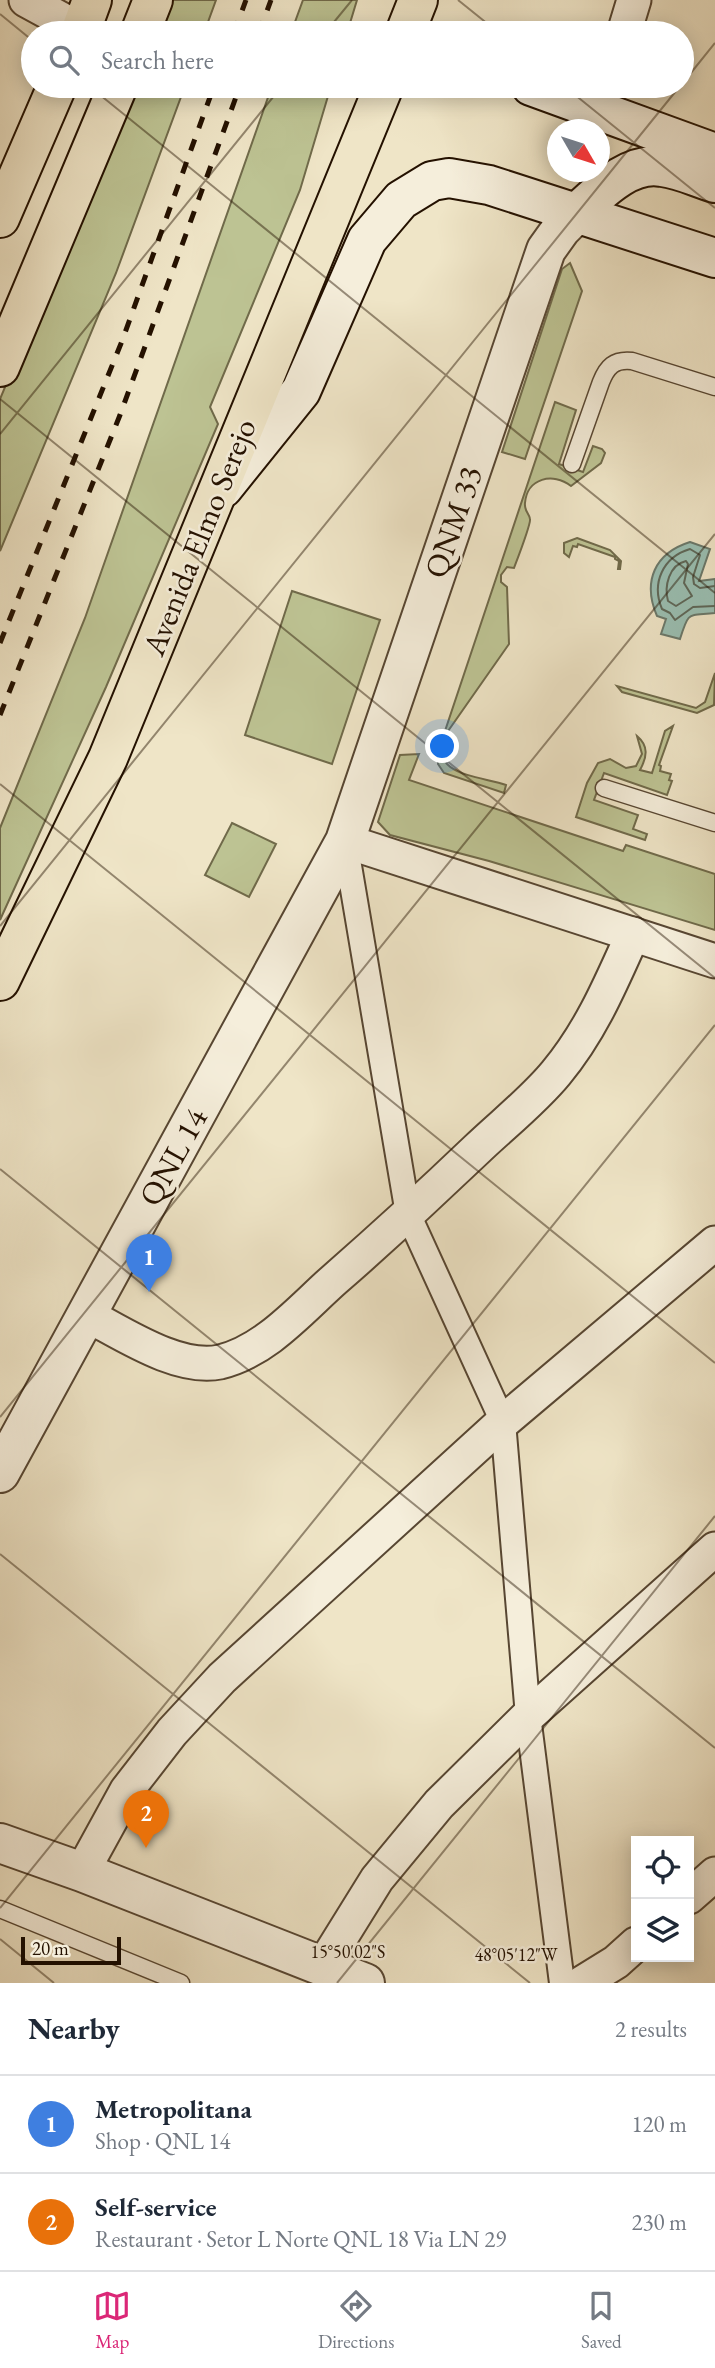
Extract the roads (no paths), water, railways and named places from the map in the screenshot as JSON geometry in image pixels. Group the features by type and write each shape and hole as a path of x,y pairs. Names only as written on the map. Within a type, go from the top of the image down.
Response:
{"main road":[{"path":"144,21 153,0"},
{"path":"0,218 52,98"},
{"path":"0,367 113,98"},
{"name":"Avenida Elmo Serejo","path":"0,981 108,758 379,98"}],"street":[{"path":"26,0 85,21"},
{"path":"628,21 634,0"},
{"path":"602,99 715,153"},
{"name":"QNM 33","path":"345,841 546,250 578,212 608,185 634,170 662,166 715,183"},
{"path":"216,498 301,391 367,240 401,200 432,181 449,178 489,185 715,258"},
{"path":"562,1983 528,1716 503,1422 408,1214 345,841 715,961"},
{"name":"QNL 14","path":"0,1473 345,841"},
{"path":"87,1315 155,1351 192,1361 217,1363 245,1353 275,1332 408,1214 555,1074 585,1034 633,934"},
{"path":"82,1872 127,1790 172,1732 222,1678 503,1422 715,1243"},
{"path":"323,1966 377,1879 439,1804 528,1716 715,1549"},
{"path":"0,1843 82,1872 365,1983"},
{"path":"694,1893 715,1874"},
{"path":"582,1983 621,1963"}],"lane":[{"path":"572,464 601,382 613,363 632,361 715,387"},
{"path":"604,788 715,823"},
{"path":"0,1909 181,1983"}],"water":[{"path":"690,542 710,549 699,581 715,579 715,613 691,616 685,623 680,639 661,634 666,619 657,616 651,591 652,580 660,561 668,553"}],"railway":[{"path":"238,21 246,0"},
{"path":"263,21 271,0"},
{"path":"0,643 122,341 210,98"},
{"path":"0,715 120,415 236,98"}],"place":[{"name":"Metropolitana","path":"149,1292"},
{"name":"Self-service","path":"146,1848"}]}
